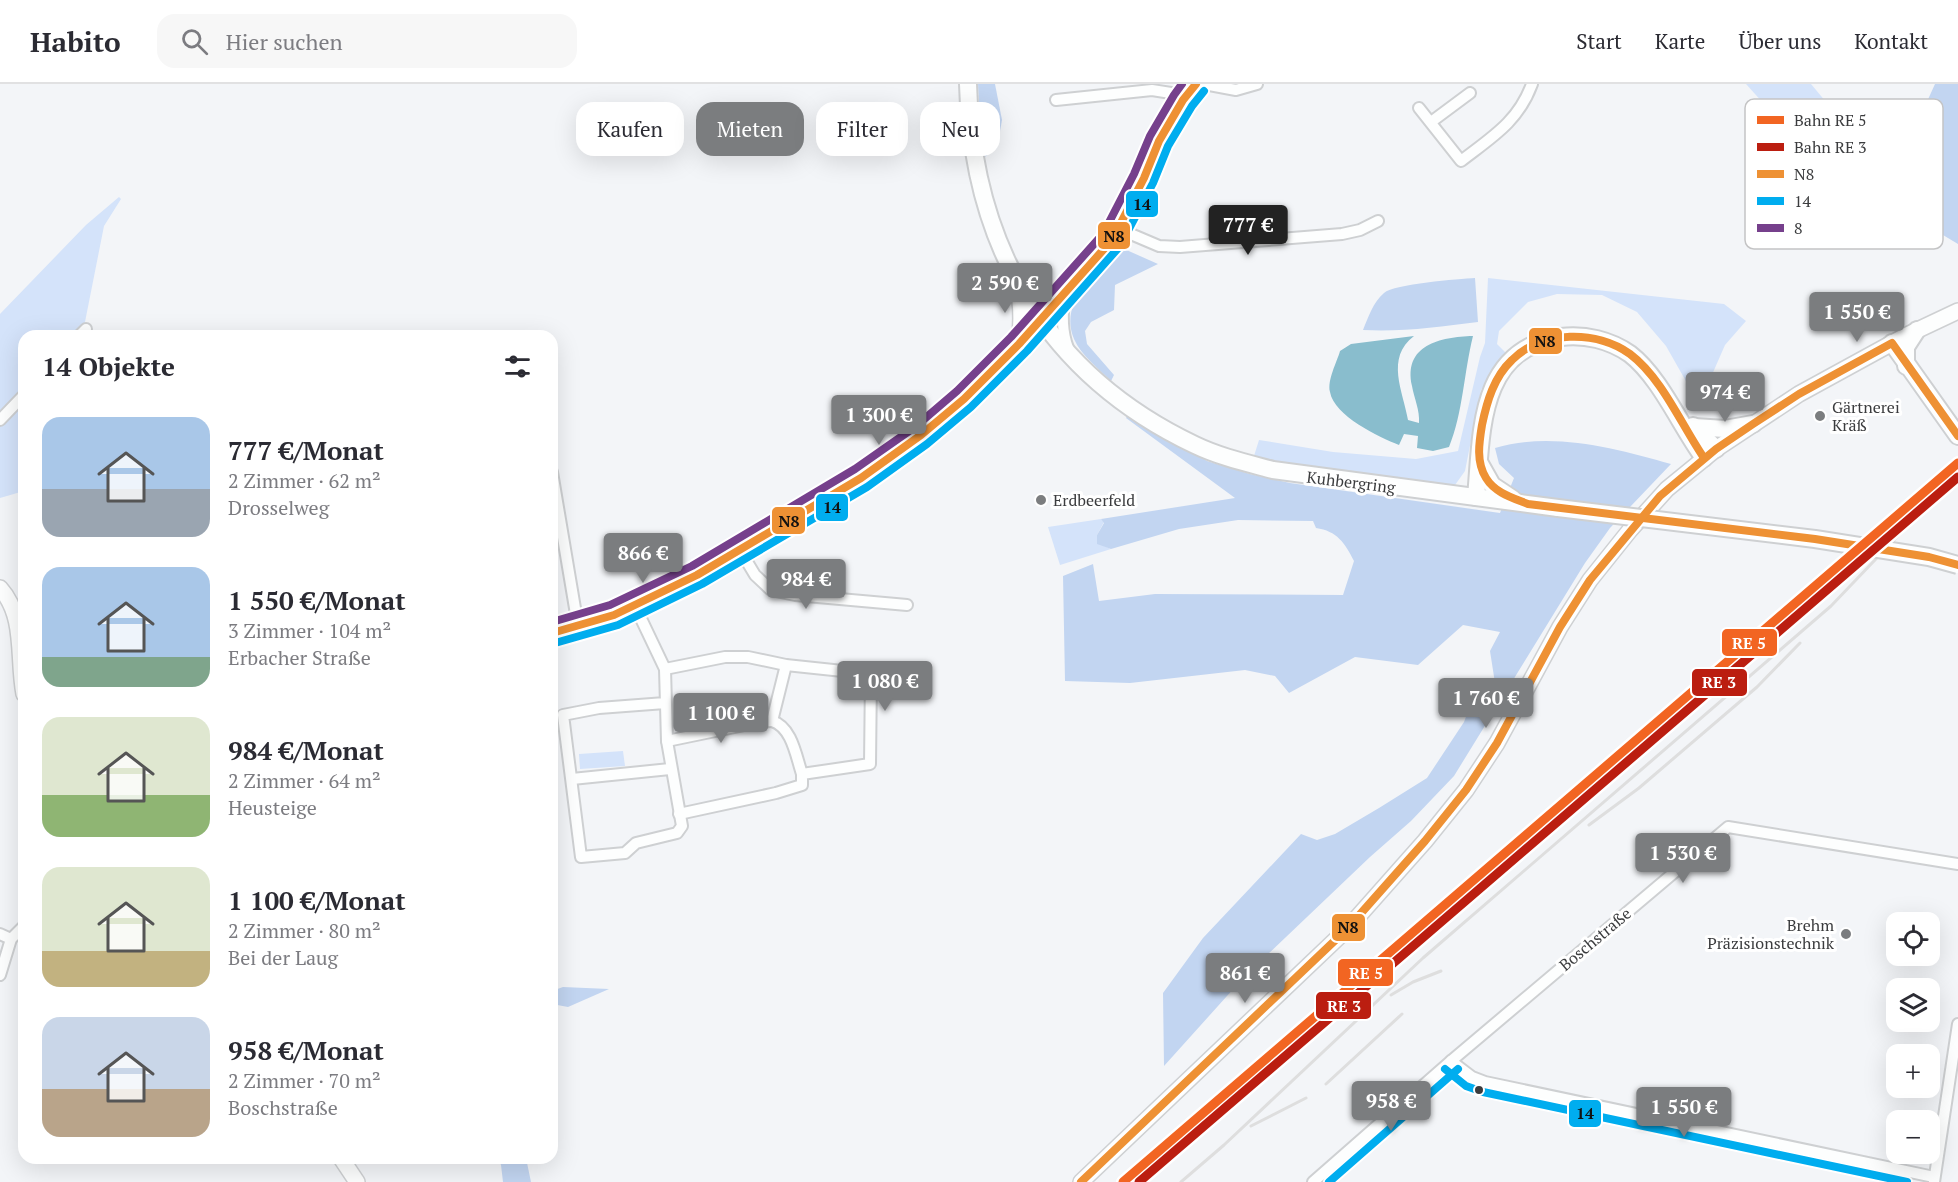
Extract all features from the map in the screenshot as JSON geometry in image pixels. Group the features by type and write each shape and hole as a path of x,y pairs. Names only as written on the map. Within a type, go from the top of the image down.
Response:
{"main road":[{"name":"Kuhbergring","path":"968,84 969,122 979,184 1001,250 1016,283 1041,320 1074,359 1112,394 1158,426 1197,446 1228,458 1307,476 1815,539 1929,557 1958,565"},
{"path":"1016,283 1021,301 1022,319 1019,344"},
{"path":"1081,1182 1347,929 1425,841 1466,790 1497,743 1560,627 1590,580 1667,489 1710,453 1799,394 1892,343 1958,311"},
{"path":"558,631 635,606 740,550 841,491 893,456 964,399 1041,320"},
{"path":"1906,366 1906,347 1917,330"},
{"path":"1476,497 1481,429 1488,398 1501,372 1522,352 1548,339 1577,335 1605,341 1631,355 1650,376 1677,416 1710,453"},
{"path":"1892,343 1906,366 1955,432"},
{"path":"1677,416 1694,427 1710,453"},
{"path":"1694,427 1725,429 1753,424"},
{"path":"1478,461 1486,478 1497,489 1507,496 1528,504"},
{"path":"0,588 8,597 18,621"},
{"path":"345,1164 357,1182"}],"street":[{"path":"1041,320 1119,229 1159,141 1183,100 1196,84"},
{"path":"1204,84 1236,90 1257,84"},
{"path":"1419,108 1461,161 1511,122 1524,104 1532,84"},
{"path":"1056,100 1152,90 1171,93 1183,100"},
{"path":"1431,123 1470,93"},
{"path":"1119,229 1159,246 1180,247 1342,234 1360,230 1378,221"},
{"path":"1065,292 1062,309 1063,327 1066,344 1074,359"},
{"path":"0,420 18,401"},
{"path":"558,530 578,626"},
{"path":"740,550 755,575 771,590 795,595 907,605"},
{"path":"635,606 665,669 670,769 682,826 677,833 636,843 626,853 581,857 564,715 622,706 665,703"},
{"path":"665,669 725,657 748,657 786,665 872,674 870,764 802,774"},
{"path":"772,721 786,665"},
{"path":"667,741 772,721 780,724 787,732 802,774 802,785 776,793 679,814"},
{"path":"572,779 670,769"},
{"name":"Boschstraße","path":"1313,1182 1451,1061 1728,827 1958,864"},
{"path":"0,975 11,939 18,932"},
{"path":"0,934 11,939"},
{"path":"1451,1061 1472,1077 1485,1082 1934,1179 1958,1024"}],"shaded area":[{"path":"978,84 995,84 998,102 979,102"},
{"path":"1746,84 1811,84 1824,99 1760,99"},
{"path":"1935,84 1958,84 1958,244 1943,235 1943,99 1928,99"},
{"path":"119,197 121,199 104,226 84,327 81,330 18,330 18,396 0,415 0,314 86,225"},
{"path":"1122,248 1158,264 1115,285 1114,310 1091,322 1085,331 1087,344 1114,375 1111,381 1077,345 1070,325 1071,312 1083,288"},
{"path":"1475,278 1478,322 1406,330 1363,330 1377,301 1390,290 1427,282"},
{"path":"1488,278 1724,304 1746,321 1725,345 1699,398 1687,383 1666,346 1637,312 1602,295 1557,294 1528,302 1499,331 1497,344 1506,353 1481,390 1465,471 1455,485 1330,474 1254,456 1259,440 1333,452 1416,459 1458,451 1485,343"},
{"path":"1414,336 1400,354 1398,375 1408,420 1419,423 1412,386 1413,361 1419,352 1437,341 1473,336 1454,434 1449,447 1433,451 1417,448 1418,436 1404,434 1399,445 1369,431 1340,409 1333,401 1329,387 1340,351 1351,344"},
{"path":"18,406 18,493 0,498 0,424"},
{"path":"1129,413 1207,461 1250,474 1290,483 1500,513 1514,478 1499,464 1495,448 1516,443 1561,441 1605,447 1671,464 1610,528 1585,563 1454,776 1411,821 1245,976 1164,1066 1163,993 1203,938 1301,834 1317,840 1335,834 1427,778 1464,722 1479,691 1495,683 1490,651 1500,632 1463,625 1418,665 1355,657 1289,693 1275,676 1245,670 1130,683 1065,681 1063,576 1093,564 1099,601 1155,594 1343,595 1354,561 1335,535 1316,528 1313,521 1238,520 1179,529 1111,549 1097,544 1097,535 1104,523 1101,519 1235,498 1126,418"},
{"path":"1101,519 1104,522 1097,535 1097,543 1111,549 1060,565 1048,527"},
{"path":"623,751 625,766 580,769 579,754"},
{"path":"563,987 609,989 568,1007 558,1005 558,989"},
{"path":"527,1164 531,1182 503,1182 501,1165"}],"railway":[{"path":"1181,1182 1224,1145 1423,958 1831,606 1958,473"},
{"path":"1589,825 1639,788 1757,687 1800,643"},
{"path":"1391,995 1413,982 1441,971"},
{"path":"1326,1084 1402,1014"},
{"path":"1251,1126 1306,1098"}],"transit line":[{"name":"8","path":"558,620 610,605 692,566 855,469 915,427 957,391 1011,337 1103,234 1134,174 1150,136 1182,84"},
{"name":"N8","path":"558,631 614,615 697,575 861,478 921,435 964,399 1019,344 1112,240 1144,178 1159,141 1183,100 1196,84"},
{"name":"14","path":"558,642 618,625 702,584 867,487 927,444 971,407 1027,351 1120,246 1153,183 1168,146 1192,106 1204,91"},
{"name":"N8","path":"1704,458 1662,389 1641,364 1617,346 1586,337 1570,337 1538,343 1524,350 1512,360 1500,374 1492,390 1484,416 1479,445 1483,472 1494,488 1528,504 1815,539 1929,557 1958,565"},
{"name":"N8","path":"1081,1182 1347,929 1425,841 1466,790 1497,743 1560,627 1590,580 1660,496 1716,449 1753,424 1799,394 1892,343 1958,436"},
{"path":"1123,1182 1958,463"},
{"path":"1139,1182 1958,477"},
{"name":"14","path":"1445,1069 1466,1086 1483,1092 1907,1182"},
{"name":"14","path":"1329,1182 1458,1069"}],"place":[{"name":"Gärtnerei Kräß","path":"1820,416"},
{"name":"Erdbeerfeld","path":"1041,500"},
{"name":"Brehm Präzisionstechnik","path":"1846,934"}]}
